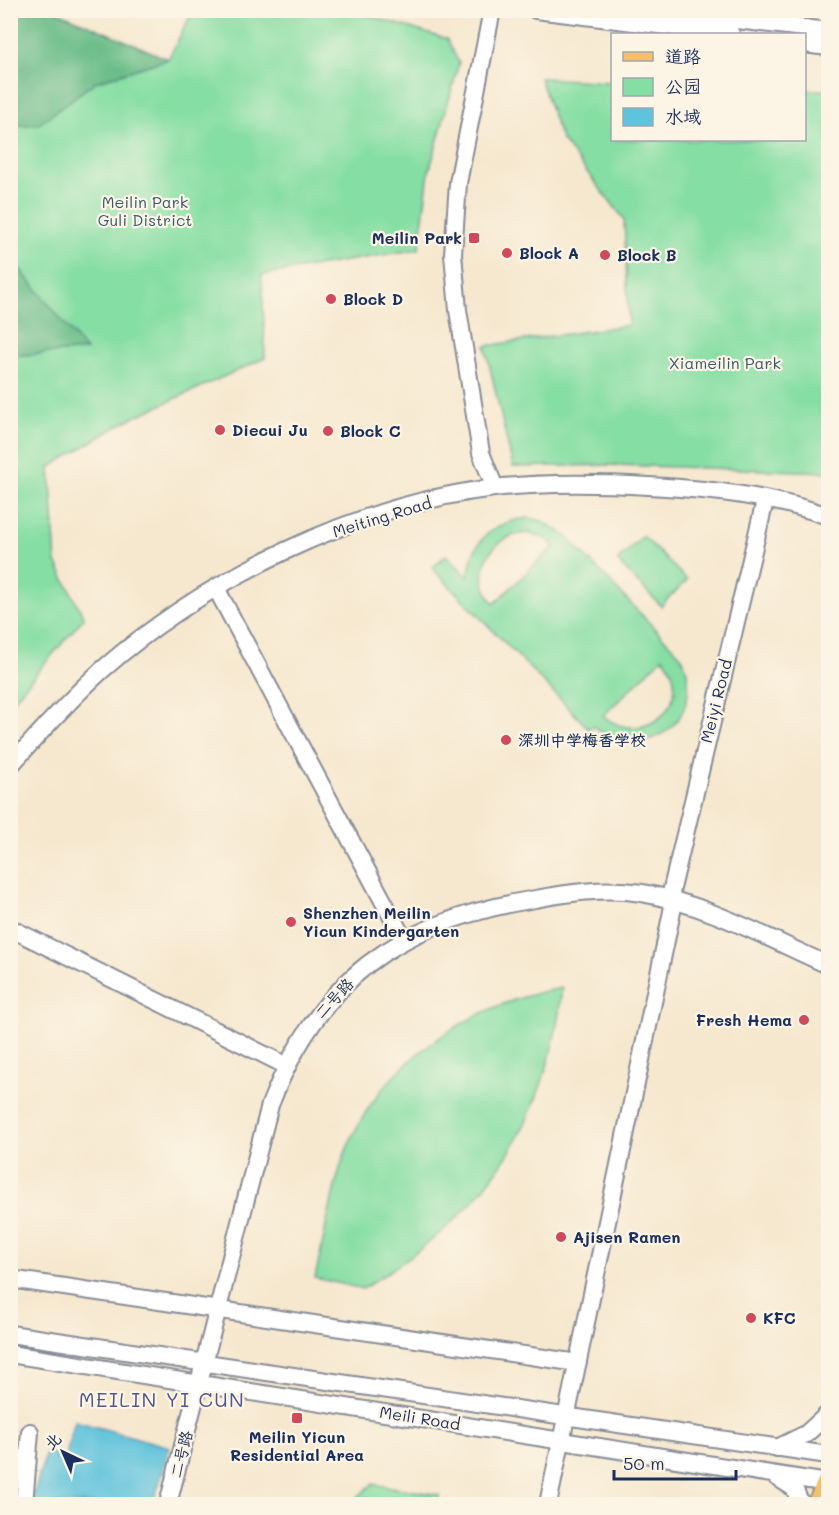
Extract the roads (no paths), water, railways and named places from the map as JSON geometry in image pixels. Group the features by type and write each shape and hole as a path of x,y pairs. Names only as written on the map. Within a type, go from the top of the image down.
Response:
{"main road":[{"path":"818,1504 828,1483"}],"street":[{"path":"492,10 458,183 453,254 460,319 481,453 495,488"},
{"path":"536,10 635,17 725,33"},
{"path":"654,10 828,31"},
{"path":"806,44 828,46"},
{"name":"Meiting Road","path":"10,766 52,718 103,670 157,626 216,588 268,560 367,519 436,500 495,488 612,483 719,490 828,516"},
{"name":"Meiyi Road","path":"548,1504 671,902 765,501"},
{"path":"216,588 404,940"},
{"name":"二号路","path":"168,1504 270,1104 285,1065 307,1027 335,993 367,964 404,940 450,919 506,903 583,890 642,894 706,911 828,965"},
{"path":"10,928 285,1065"},
{"path":"10,1278 578,1363"},
{"name":"Meili Road","path":"10,1334 828,1455"},
{"name":"Meili Road","path":"10,1354 828,1483"},
{"path":"776,1448 806,1434 828,1414"},
{"path":"24,1504 30,1432"},
{"path":"754,1470 777,1477 794,1488 801,1504"}],"water":[{"path":"75,1421 170,1447 153,1504 31,1504 46,1452 65,1458"}],"place":[{"name":"Meilin Park","path":"474,238"},
{"name":"Block A","path":"507,253"},
{"name":"Block B","path":"605,255"},
{"name":"Block D","path":"331,299"},
{"name":"Diecui Ju","path":"220,430"},
{"name":"Block C","path":"328,431"},
{"name":"深圳中学梅香学校","path":"506,740"},
{"name":"Shenzhen Meilin Yicun Kindergarten","path":"291,922"},
{"name":"Fresh Hema","path":"804,1020"},
{"name":"Ajisen Ramen","path":"561,1237"},
{"name":"KFC","path":"751,1318"},
{"name":"Meilin Yicun Residential Area","path":"297,1418"}],"district":[{"name":"MEILIN YI CUN","path":"162,1400"}],"park label":[{"name":"Meilin Park Guli District","path":"145,211"},
{"name":"Xiameilin Park","path":"725,363"}]}
